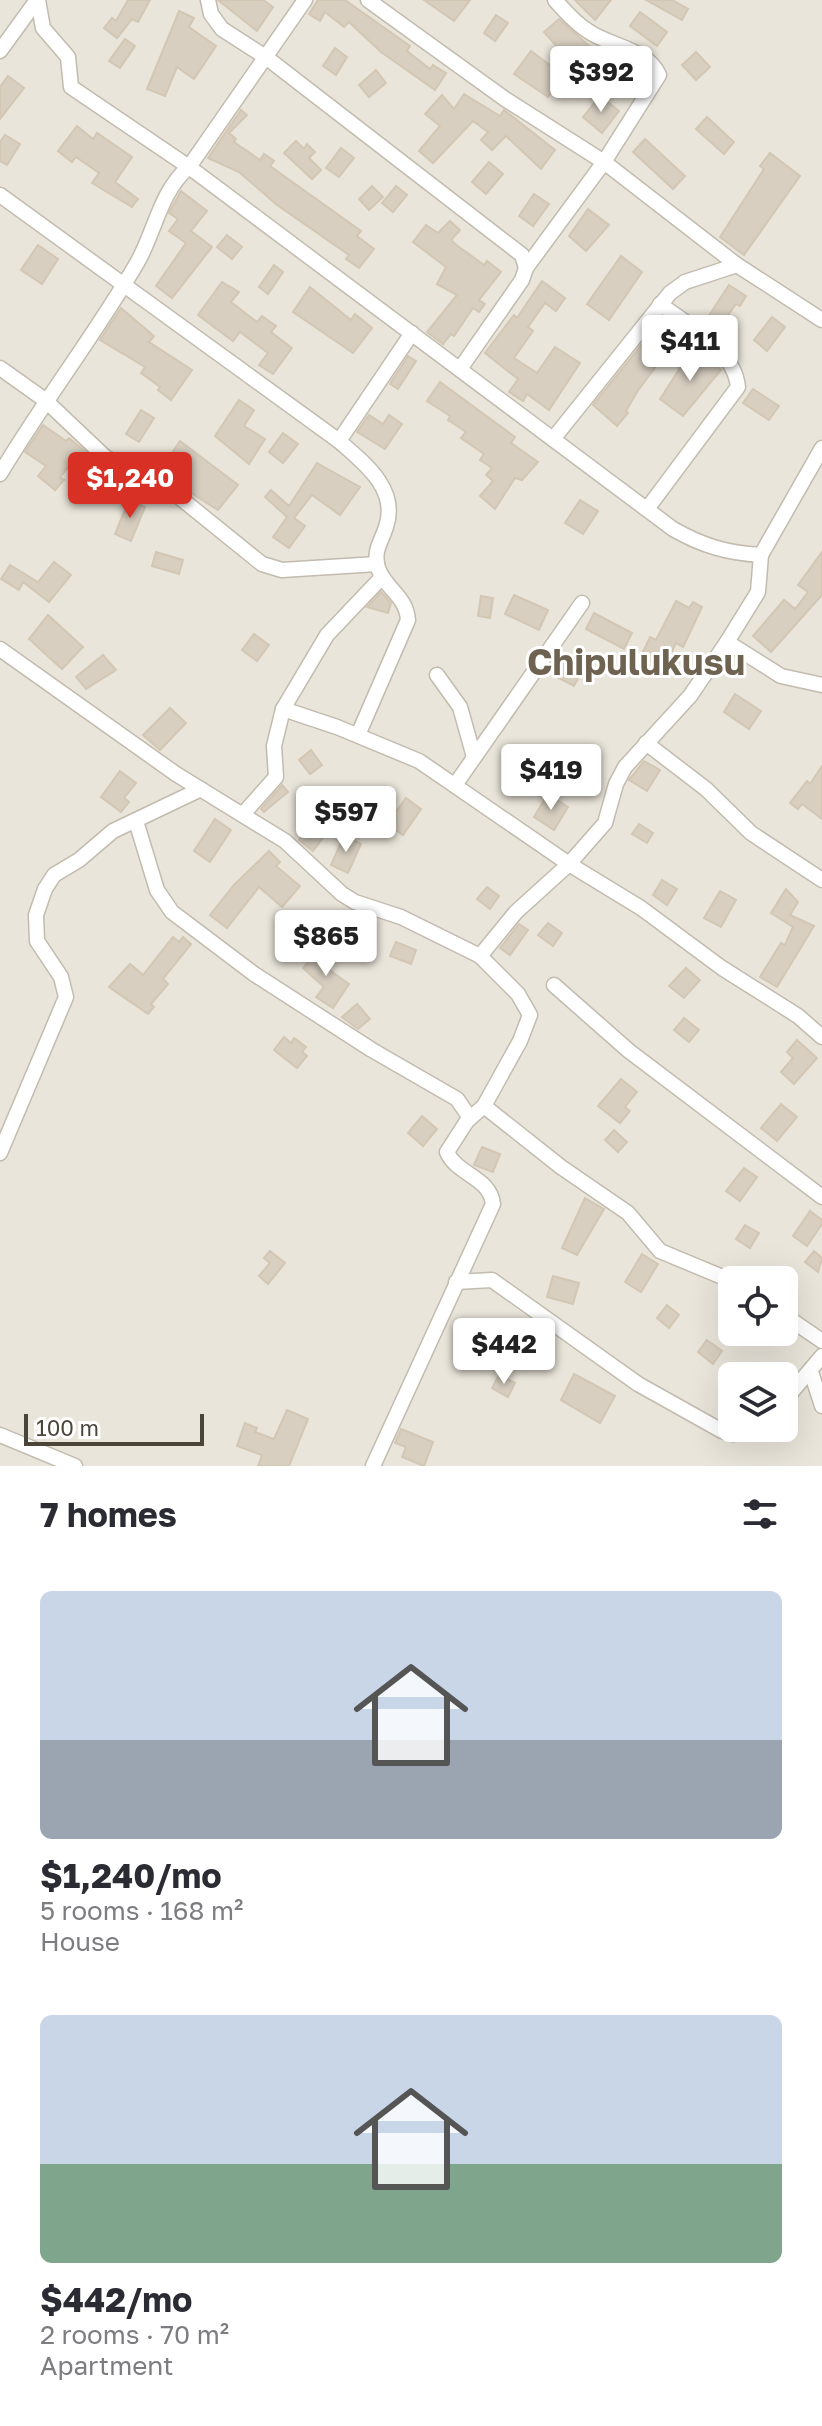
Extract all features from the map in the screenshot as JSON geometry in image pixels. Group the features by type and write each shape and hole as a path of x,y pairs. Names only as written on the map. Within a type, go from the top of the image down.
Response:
{"street":[{"path":"0,51 37,0"},
{"path":"37,0 43,28 68,57 71,87 189,167 647,509 699,544 726,553 761,555"},
{"path":"208,0 211,14 222,29 267,58 500,237 522,255 526,268"},
{"path":"0,474 149,242 170,188 189,167 305,0"},
{"path":"368,0 505,99 604,162 737,265 822,320"},
{"path":"460,369 522,280 526,268 604,162 659,75 656,67 639,55 585,29 555,0"},
{"path":"0,195 339,441 379,480 388,497 387,527 375,551 379,571 404,600 408,620 358,735"},
{"path":"553,439 660,304 685,282 737,265"},
{"path":"647,509 738,387 732,364 705,338 660,304"},
{"path":"339,441 412,333"},
{"path":"0,368 45,400 104,456 124,469 163,484 262,564 293,570 379,571"},
{"path":"480,956 516,912 569,864 605,823 616,784 646,743 690,696 727,642 758,592 761,555 822,448"},
{"path":"244,813 276,777 274,746 283,709 327,635 379,571"},
{"path":"455,785 582,603"},
{"path":"727,642 781,676 822,685"},
{"path":"0,649 201,789 285,841 355,902 401,917 480,956 518,994 530,1015 502,1078 447,1152 461,1169 488,1187 493,1204 373,1466"},
{"path":"437,675 460,707 474,757"},
{"path":"283,709 358,735 419,761 569,864 641,908 722,968 798,1016 822,1037"},
{"path":"646,743 706,789 751,833 822,880"},
{"path":"0,1153 66,997 61,977 37,941 36,915 45,889 54,875 79,860 113,831 201,789"},
{"path":"136,821 157,890 172,912 254,974 372,1050 457,1099 470,1118"},
{"path":"554,985 629,1051 822,1197"},
{"path":"484,1106 553,1161 628,1213 660,1251 718,1275"},
{"path":"456,1282 492,1280 638,1384 718,1429"},
{"path":"798,1325 822,1341"},
{"path":"798,1386 822,1356"},
{"path":"811,1372 822,1406"},
{"path":"0,1435 75,1466"}],"shaded area":[{"path":"0,0 822,0 822,1466 0,1466"}],"building":[{"path":"128,0 150,0 138,22 132,19 117,38 104,28 112,18 116,21"},
{"path":"218,0 263,0 273,7 257,31"},
{"path":"318,0 345,0 410,46 407,51 430,69 433,65 446,73 435,90 381,52 349,22 344,27 325,12 320,21 309,14"},
{"path":"424,0 470,0 454,21"},
{"path":"575,0 611,0 595,20"},
{"path":"646,0 672,0 688,9 682,20"},
{"path":"179,11 194,18 189,27 216,46 194,79 177,67 165,96 147,89"},
{"path":"640,12 667,32 657,46 630,26"},
{"path":"496,15 508,23 495,41 484,33"},
{"path":"559,19 598,54 581,70 596,82 591,89 566,72 548,97 514,74 531,51 551,66 561,51 544,32"},
{"path":"125,39 135,46 120,68 109,61"},
{"path":"335,48 347,57 336,75 323,66"},
{"path":"603,50 632,62 646,73 639,81"},
{"path":"696,52 710,67 696,80 682,65"},
{"path":"376,70 386,83 369,97 359,85"},
{"path":"8,76 24,88 0,119 0,87"},
{"path":"464,94 500,116 504,110 555,150 541,169 506,136 492,150 481,140 488,132 473,121 433,163 419,151 440,126 425,114 442,95 454,109"},
{"path":"600,96 619,111 602,133 583,117"},
{"path":"241,110 247,115 229,133 236,139 234,142 260,160 264,154 274,161 270,166 361,231 357,236 374,249 359,268 346,259 349,255 277,205 239,172 208,158"},
{"path":"707,117 734,142 724,154 696,129"},
{"path":"77,126 93,139 97,133 132,157 115,182 138,199 132,207 92,183 99,173 76,157 72,162 58,151"},
{"path":"5,135 20,144 7,165 0,161 0,142"},
{"path":"645,139 685,176 673,189 633,152"},
{"path":"296,141 304,149 307,144 315,152 309,158 321,170 312,179 284,153"},
{"path":"341,148 354,158 339,177 326,168"},
{"path":"770,153 800,176 744,255 720,237 764,169 760,166"},
{"path":"489,162 503,174 486,194 472,182"},
{"path":"372,186 383,197 369,210 359,199"},
{"path":"396,186 407,195 393,212 382,203"},
{"path":"181,191 207,211 191,231 212,247 172,298 156,286 186,243 169,231 178,219 169,213"},
{"path":"534,194 549,204 533,226 519,216"},
{"path":"588,209 609,225 586,251 569,236"},
{"path":"450,221 460,230 451,240 455,244 484,265 487,261 501,272 479,300 485,304 479,312 473,308 454,336 451,334 443,344 427,332 457,295 437,284 446,267 413,242 426,225 438,233"},
{"path":"227,235 242,247 232,259 217,247"},
{"path":"38,245 58,259 42,284 21,270"},
{"path":"621,256 642,272 609,320 587,304"},
{"path":"274,265 283,272 268,294 259,287"},
{"path":"542,281 565,298 556,311 545,303 528,327 533,331 514,358 537,373 555,347 580,363 549,410 527,394 523,401 509,392 518,379 485,353 514,315 517,318"},
{"path":"222,282 239,292 231,302 257,322 262,316 276,326 271,332 292,348 273,374 259,365 268,353 240,332 233,341 198,315"},
{"path":"729,285 746,296 740,306 736,304 718,329 706,320"},
{"path":"310,287 351,320 355,314 372,328 353,353 293,312"},
{"path":"121,308 154,336 149,342 192,370 171,400 141,373 145,367 100,340"},
{"path":"772,317 785,327 767,351 754,340"},
{"path":"667,331 677,338 637,392 626,411 628,413 617,426 593,405 642,344 652,351"},
{"path":"696,350 721,370 683,416 660,399"},
{"path":"408,356 416,361 398,389 390,384"},
{"path":"440,382 515,437 511,443 538,462 522,480 515,478 495,509 480,496 493,481 486,475 492,468 480,460 484,454 461,438 466,432 448,420 450,416 427,401"},
{"path":"753,389 779,406 769,420 743,403"},
{"path":"239,400 254,410 244,426 265,439 249,464 215,436"},
{"path":"141,410 154,418 139,442 126,434"},
{"path":"369,415 383,424 389,415 402,424 385,449 357,432"},
{"path":"43,425 66,441 69,438 88,454 79,465 74,460 60,477 64,480 55,490 38,476 46,466 25,452"},
{"path":"283,433 298,444 283,463 269,452"},
{"path":"180,441 238,485 218,510 185,489 190,481 164,465"},
{"path":"317,463 360,487 340,515 312,495 294,518 305,526 289,548 273,537 287,517 265,497 271,490 289,506"},
{"path":"129,500 145,507 131,541 115,534"},
{"path":"580,500 598,511 583,534 565,523"},
{"path":"156,552 183,560 179,574 152,566"},
{"path":"822,552 822,595 771,652 753,636 784,600 795,609 808,592 798,585"},
{"path":"54,562 71,575 49,602 23,582 19,590 1,579 10,565 38,582"},
{"path":"381,592 391,603 388,613 367,607"},
{"path":"514,595 548,610 539,630 505,614"},
{"path":"481,596 493,598 490,618 478,616"},
{"path":"676,601 689,608 693,602 702,607 683,647 676,643 664,668 641,656 650,637 656,640"},
{"path":"594,613 632,633 624,649 586,629"},
{"path":"48,615 83,647 62,669 29,639"},
{"path":"254,634 269,645 257,661 242,650"},
{"path":"103,655 116,670 86,689 76,677"},
{"path":"566,655 585,665 574,686 555,676"},
{"path":"735,694 761,711 749,729 724,712"},
{"path":"170,708 186,723 160,750 143,735"},
{"path":"311,750 322,765 310,774 299,760"},
{"path":"644,761 660,770 647,791 629,780"},
{"path":"822,766 822,819 802,804 798,809 790,803 807,781 810,784"},
{"path":"549,767 561,774 553,788 541,781"},
{"path":"120,771 136,783 124,798 129,802 121,812 101,797"},
{"path":"282,785 288,792 264,812 261,809"},
{"path":"548,794 568,807 554,830 534,817"},
{"path":"406,798 421,809 403,835 387,824"},
{"path":"363,807 377,812 372,826 358,821"},
{"path":"320,811 335,821 313,851 299,840"},
{"path":"215,819 231,830 210,862 194,851"},
{"path":"639,824 653,833 647,843 632,834"},
{"path":"344,836 361,844 348,873 331,865"},
{"path":"269,851 280,862 276,866 300,886 282,907 259,887 227,928 210,915 234,885"},
{"path":"662,880 677,889 667,905 653,895"},
{"path":"487,887 499,896 490,909 477,899"},
{"path":"786,889 798,902 790,915 814,926 777,987 760,977 781,943 785,945 793,927 771,913"},
{"path":"720,891 736,900 721,927 704,918"},
{"path":"548,923 562,933 553,946 538,935"},
{"path":"519,924 528,930 510,955 500,948"},
{"path":"173,937 179,942 183,937 191,944 163,979 168,984 151,1004 154,1007 148,1014 109,987 130,964 143,975"},
{"path":"396,942 416,950 411,964 390,956"},
{"path":"322,948 336,960 328,969 349,984 333,1008 316,997 324,987 303,968"},
{"path":"686,968 700,980 684,998 669,986"},
{"path":"357,1004 370,1019 358,1029 342,1017"},
{"path":"684,1018 699,1030 689,1042 674,1030"},
{"path":"284,1037 291,1043 294,1038 306,1047 302,1052 307,1056 297,1068 274,1050"},
{"path":"797,1040 817,1058 794,1084 781,1072 793,1058 787,1052"},
{"path":"621,1079 637,1092 625,1107 630,1111 620,1123 598,1106"},
{"path":"781,1104 797,1117 777,1141 761,1128"},
{"path":"422,1116 437,1129 423,1146 408,1133"},
{"path":"614,1130 627,1142 618,1152 605,1140"},
{"path":"482,1147 500,1154 493,1172 474,1165"},
{"path":"744,1168 757,1177 740,1201 726,1191"},
{"path":"585,1198 604,1209 577,1255 562,1248"},
{"path":"810,1211 822,1220 822,1224 807,1246 793,1236"},
{"path":"745,1225 759,1233 750,1248 736,1239"},
{"path":"270,1251 285,1263 268,1284 259,1276 270,1263 264,1258"},
{"path":"814,1251 822,1258 818,1272 805,1262"},
{"path":"642,1254 658,1264 641,1292 625,1282"},
{"path":"553,1276 579,1283 573,1304 547,1297"},
{"path":"667,1305 679,1315 669,1328 657,1318"},
{"path":"707,1340 722,1351 713,1364 698,1352"},
{"path":"574,1374 615,1396 600,1423 561,1400"},
{"path":"499,1375 515,1383 508,1397 492,1388"},
{"path":"287,1410 308,1419 289,1466 258,1466 262,1455 237,1446 245,1423 257,1428 255,1432 274,1439"},
{"path":"401,1429 433,1442 424,1466 402,1457 406,1447 395,1443"}],"district":[{"name":"Chipulukusu","path":"636,662"}]}
